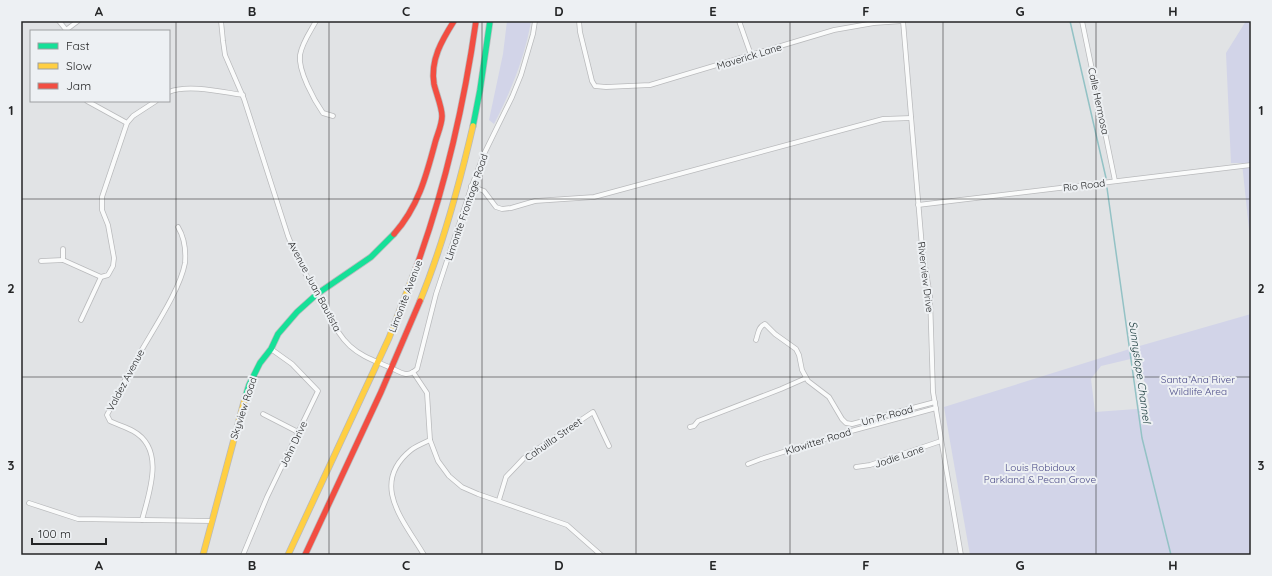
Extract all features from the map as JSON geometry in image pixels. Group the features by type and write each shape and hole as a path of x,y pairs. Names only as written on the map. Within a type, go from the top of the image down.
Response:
{"main road":[{"name":"Skyview Road","path":"203,555 227,460 249,385 260,364 271,349 278,334 305,305 317,294 356,269 386,244 400,227 413,207 423,186 442,116 434,82 434,64 440,44 454,21"},
{"name":"Limonite Avenue","path":"288,555 378,363 405,300 432,222 455,138 464,96 476,21"},
{"name":"Limonite Avenue","path":"305,555 391,368 424,292 451,214 483,74 490,21"}],"street":[{"path":"59,21 66,30 78,21"},
{"name":"Avenue Juan Bautista","path":"221,21 225,55 243,94 297,258 344,340 357,352 378,363 400,373 407,374 413,372"},
{"path":"316,21 303,46 300,56 301,66 314,101 323,113 333,116"},
{"name":"Limonite Frontage Road","path":"413,372 417,369 436,294 471,186 486,149 512,97 521,75 535,21"},
{"name":"Maverick Lane","path":"579,21 580,32 592,81 595,86 606,87 650,85 847,27 903,21"},
{"path":"739,21 752,55"},
{"name":"Riverview Drive","path":"903,21 922,247 930,296 933,392 961,555"},
{"name":"Calle Hermosa","path":"1082,21 1116,181"},
{"path":"170,92 187,88 243,94"},
{"path":"89,102 127,123"},
{"path":"42,261 63,260 101,277 108,275 113,266 114,258 108,225 102,210 102,197 127,123 134,116 155,102"},
{"path":"471,186 484,191 496,207 502,209 535,201 594,197 882,119 911,118"},
{"name":"Rio Road","path":"918,205 1251,165"},
{"name":"Valdez Avenue","path":"142,520 152,478 153,460 149,448 142,438 134,432 110,421 107,415 139,353 170,300 181,276 185,262 185,252 181,233 178,227"},
{"path":"63,249 63,260"},
{"path":"81,320 101,277"},
{"path":"690,427 694,426 698,421 782,389 806,378 796,349 775,334 767,325 762,325 756,340"},
{"name":"John Drive","path":"243,555 268,497 318,392 292,364 271,349"},
{"path":"413,372 426,393 430,440 438,461 449,476 462,487 567,525 601,555"},
{"name":"Un Pr Road","path":"806,378 829,397 842,419 846,423 850,424 935,402"},
{"name":"Klawitter Road","path":"748,464 851,431 936,408"},
{"name":"Cahuilla Street","path":"499,500 506,477 524,458 593,412 609,446"},
{"path":"264,414 298,432"},
{"path":"850,424 851,431"},
{"path":"424,555 392,499 390,488 393,473 401,461 411,450 430,440"},
{"name":"Jodie Lane","path":"856,467 870,466 941,441"},
{"path":"29,503 78,519 212,521"}],"green space":[{"path":"507,21 531,21 517,74 494,124 489,120 503,54"},
{"path":"1246,21 1251,21 1251,248 1242,163 1231,163 1226,53"},
{"name":"Louis Robidoux Parkland & Pecan Grove","path":"1251,314 1251,555 970,555 944,407 1136,347","holes":["1139,357 1150,408 1095,412 1091,379 1101,366"]}],"waterway":[{"name":"Sunnyslope Channel","path":"1070,21 1106,178"},
{"name":"Sunnyslope Channel","path":"1107,188 1142,438 1171,555"}],"traffic: fast":[{"path":"473,126 490,21"},
{"path":"245,398 249,385 260,363 271,349 278,334 297,312 317,294 371,257 394,234"}],"traffic: slow":[{"path":"420,301 450,215 473,126"},
{"path":"288,555 389,338 416,268"},
{"path":"203,555 245,398"}],"traffic: jam":[{"path":"394,234 409,213 420,191 442,119 442,112 433,75 435,59 441,43 454,21"},
{"path":"416,268 445,177 466,84 476,21"},
{"path":"305,555 381,392 420,301"}],"park label":[{"name":"Santa Ana River Wildlife Area","path":"1198,384"}]}
